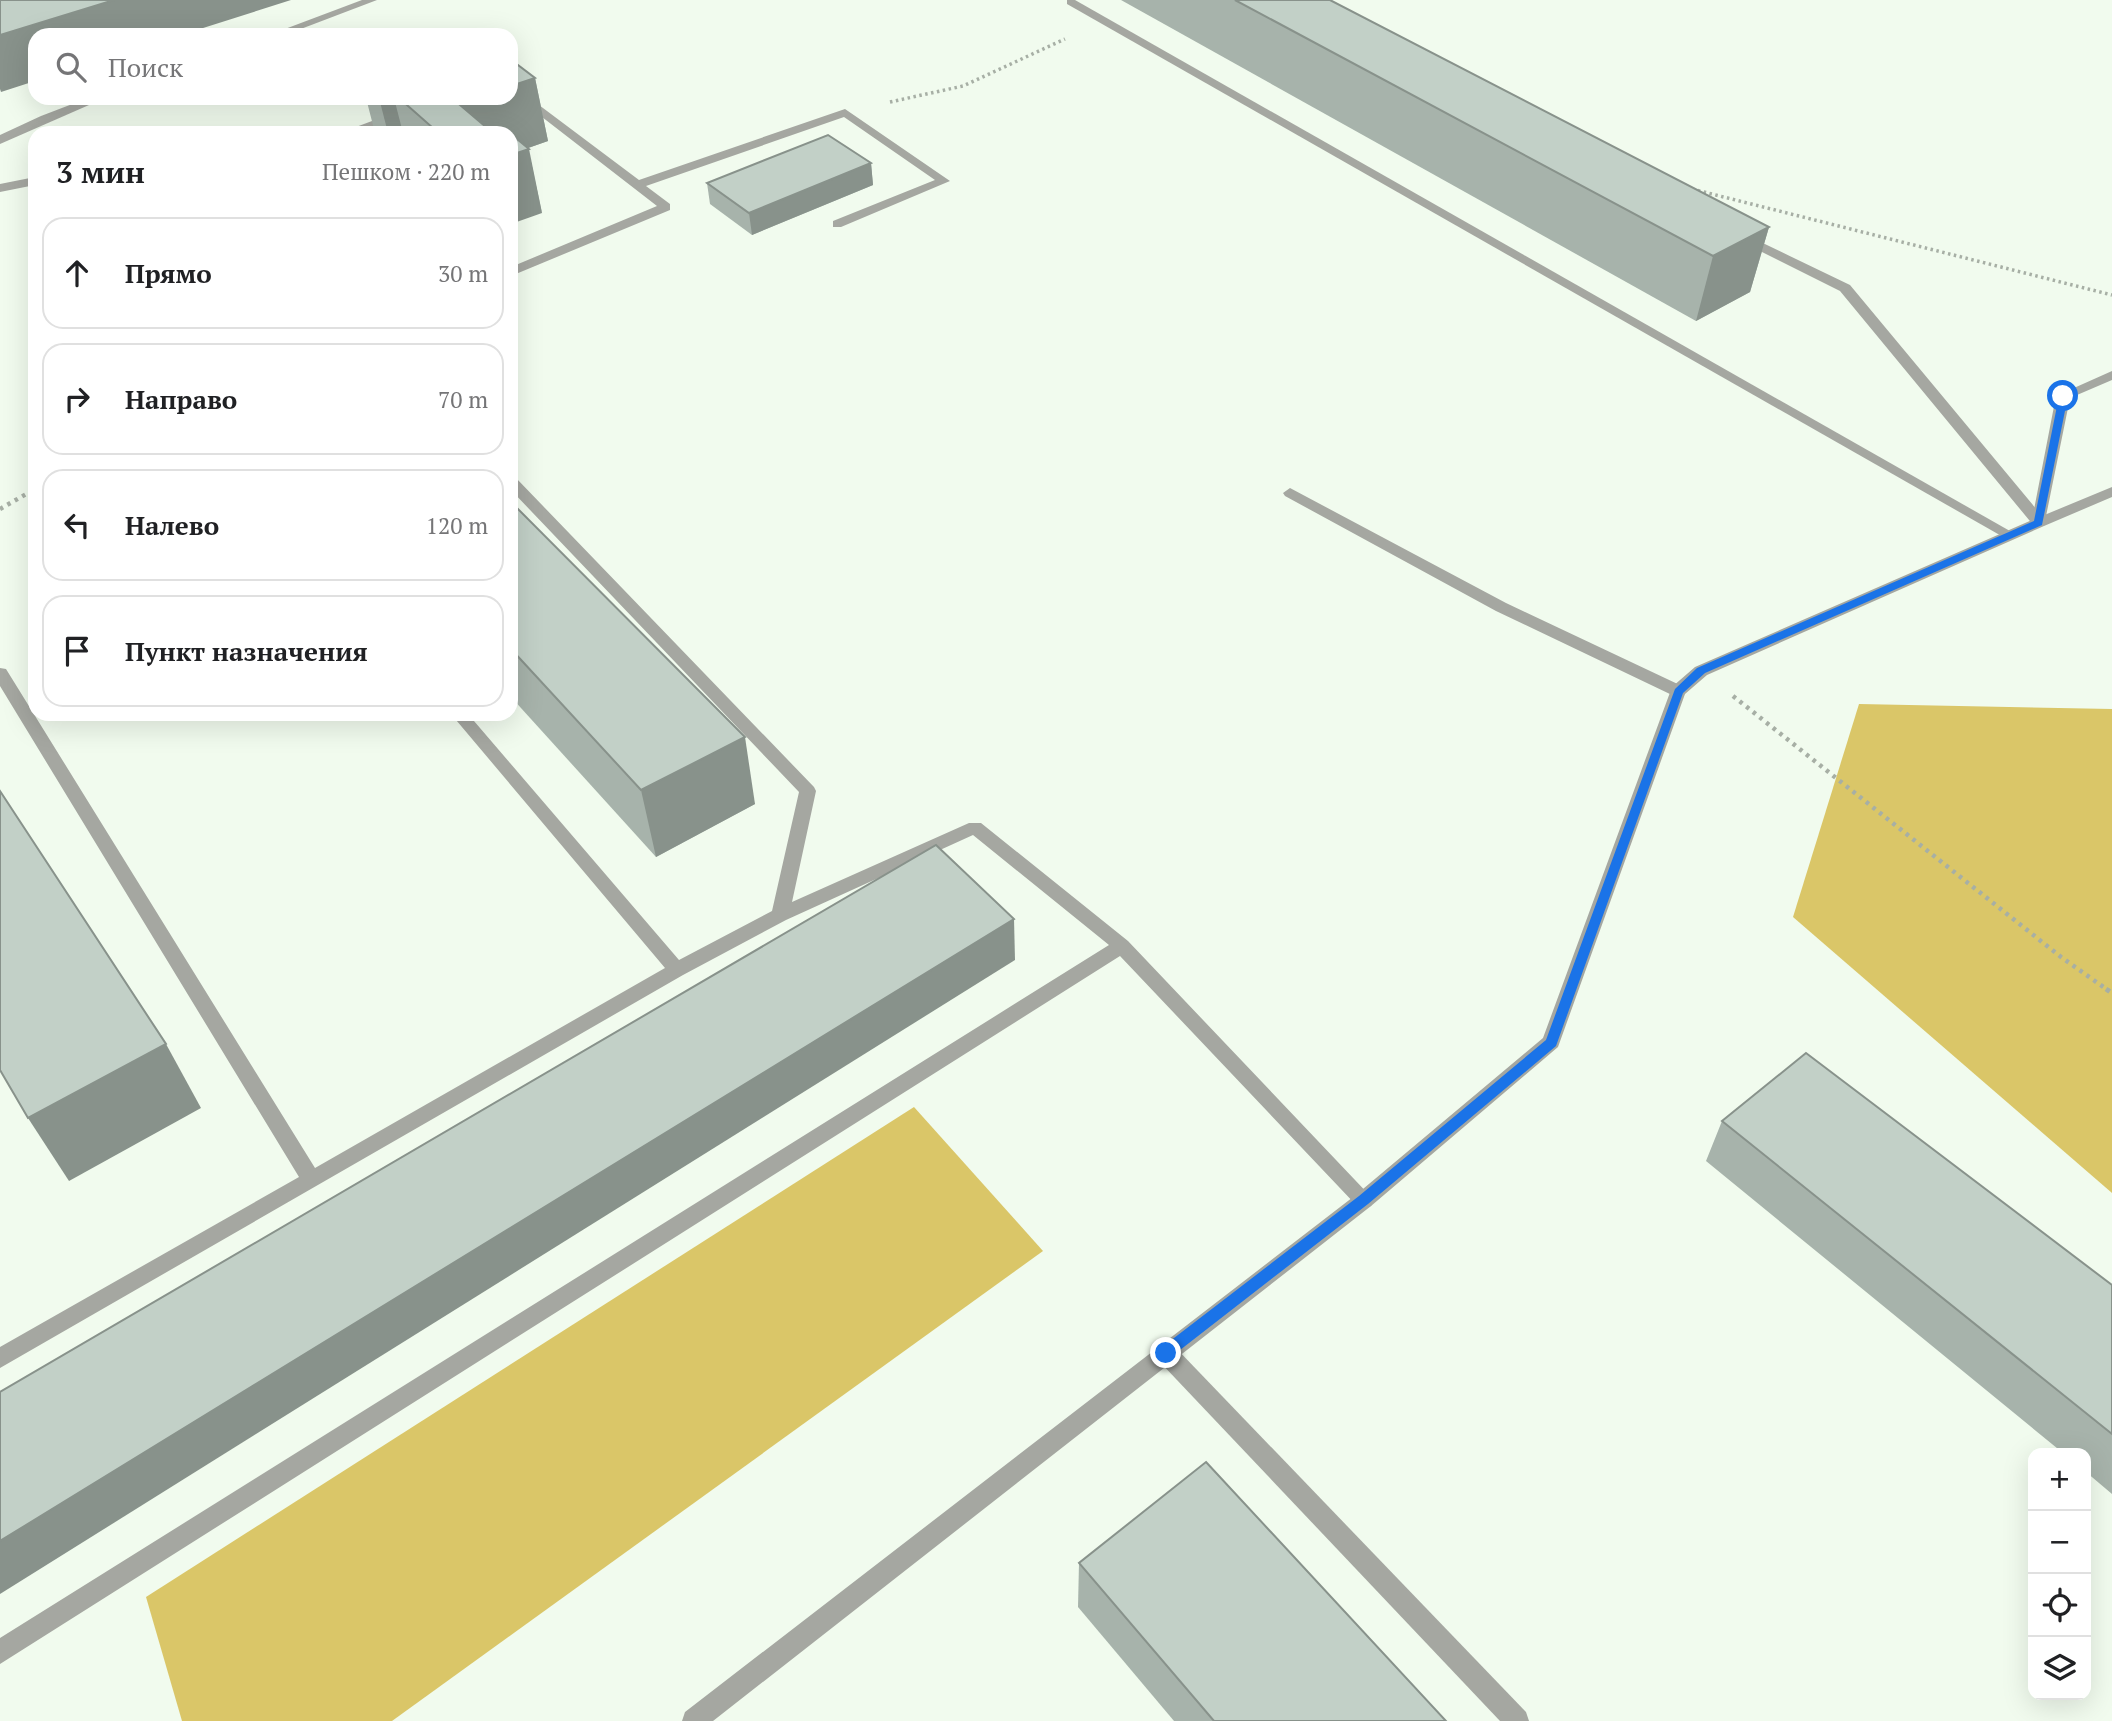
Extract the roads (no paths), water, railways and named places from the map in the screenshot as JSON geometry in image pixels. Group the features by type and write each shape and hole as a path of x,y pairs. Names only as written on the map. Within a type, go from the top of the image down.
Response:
{"street":[{"path":"294,28 372,0"},
{"path":"1071,2 2011,535"},
{"path":"518,92 666,207 518,268"},
{"path":"29,126 80,105"},
{"path":"367,126 412,111"},
{"path":"637,185 845,113 944,181 837,224"},
{"path":"0,140 28,126"},
{"path":"0,188 28,182"},
{"path":"1734,233 1845,288 2039,523"},
{"path":"2039,523 2063,396 2112,375"},
{"path":"518,488 808,791 780,915"},
{"path":"694,1721 1364,1200 1551,1042 1678,691 1701,670 2112,492"},
{"path":"1290,493 1501,607 1678,691"},
{"path":"0,673 28,719"},
{"path":"30,721 311,1179"},
{"path":"465,721 677,970"},
{"path":"0,1358 677,970 780,915 975,827 1122,946 1364,1200"},
{"path":"0,1652 1122,946"},
{"path":"1166,1353 1517,1721"}]}
